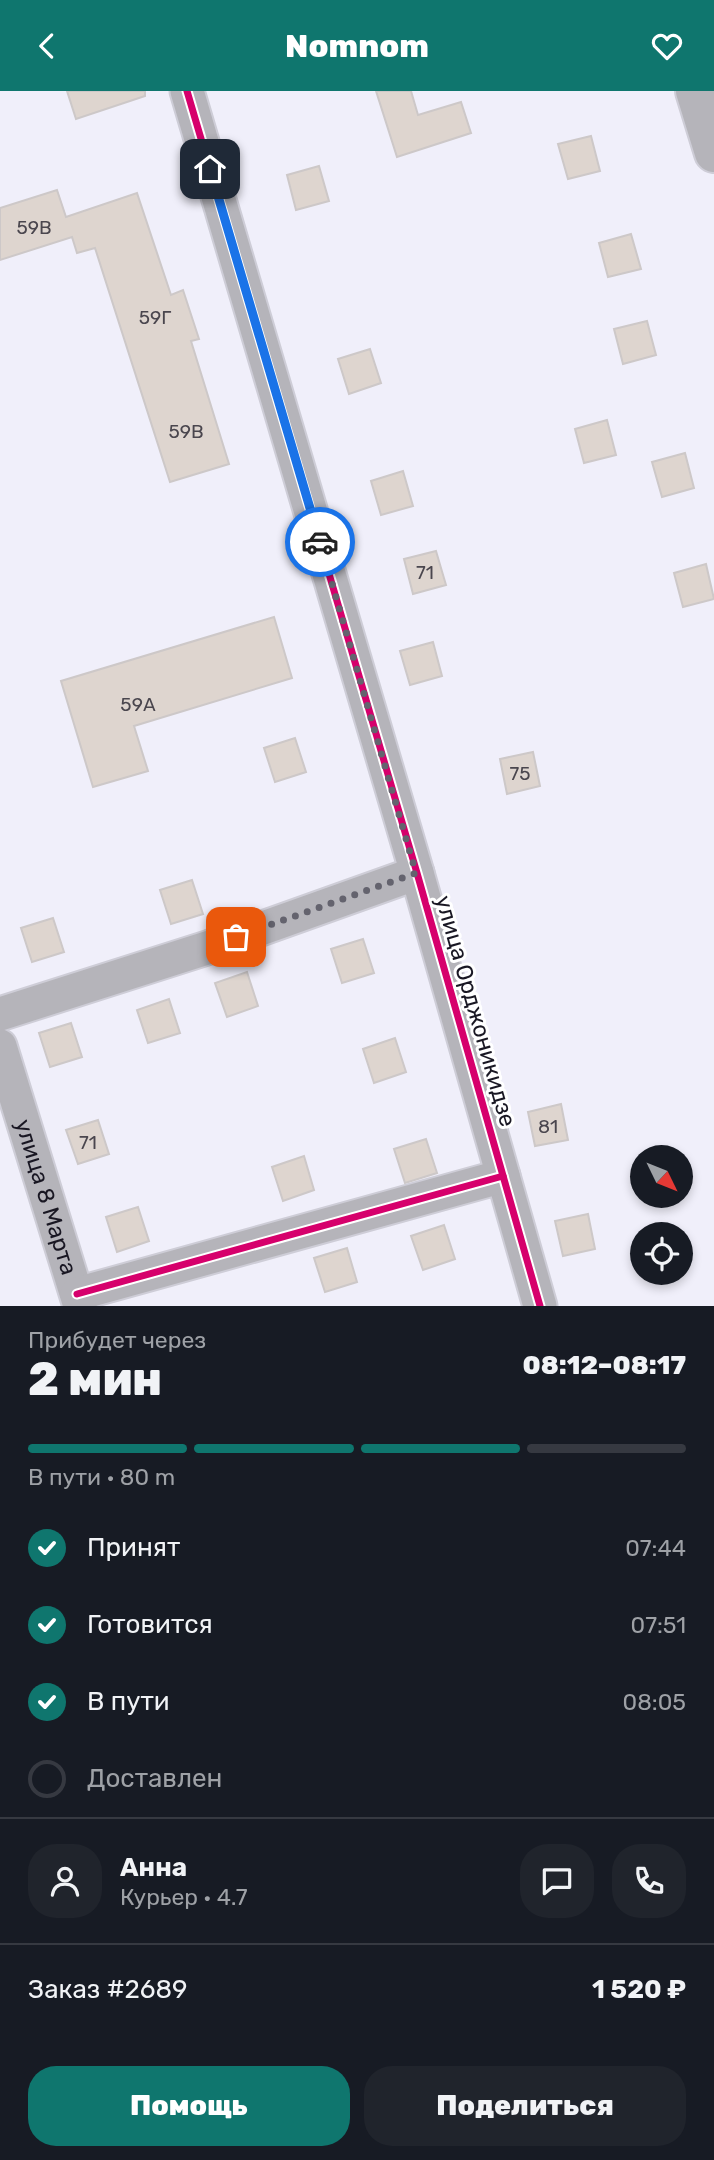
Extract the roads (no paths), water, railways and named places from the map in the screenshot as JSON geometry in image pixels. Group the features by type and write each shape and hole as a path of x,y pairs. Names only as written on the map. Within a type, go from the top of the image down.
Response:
{"street":[{"name":"улица Орджоникидзе","path":"187,91 540,1306"},
{"path":"695,91 714,153"},
{"path":"0,1014 210,947 416,873"},
{"name":"улица 8 Марта","path":"0,1046 78,1300"},
{"path":"78,1300 503,1176"}]}
